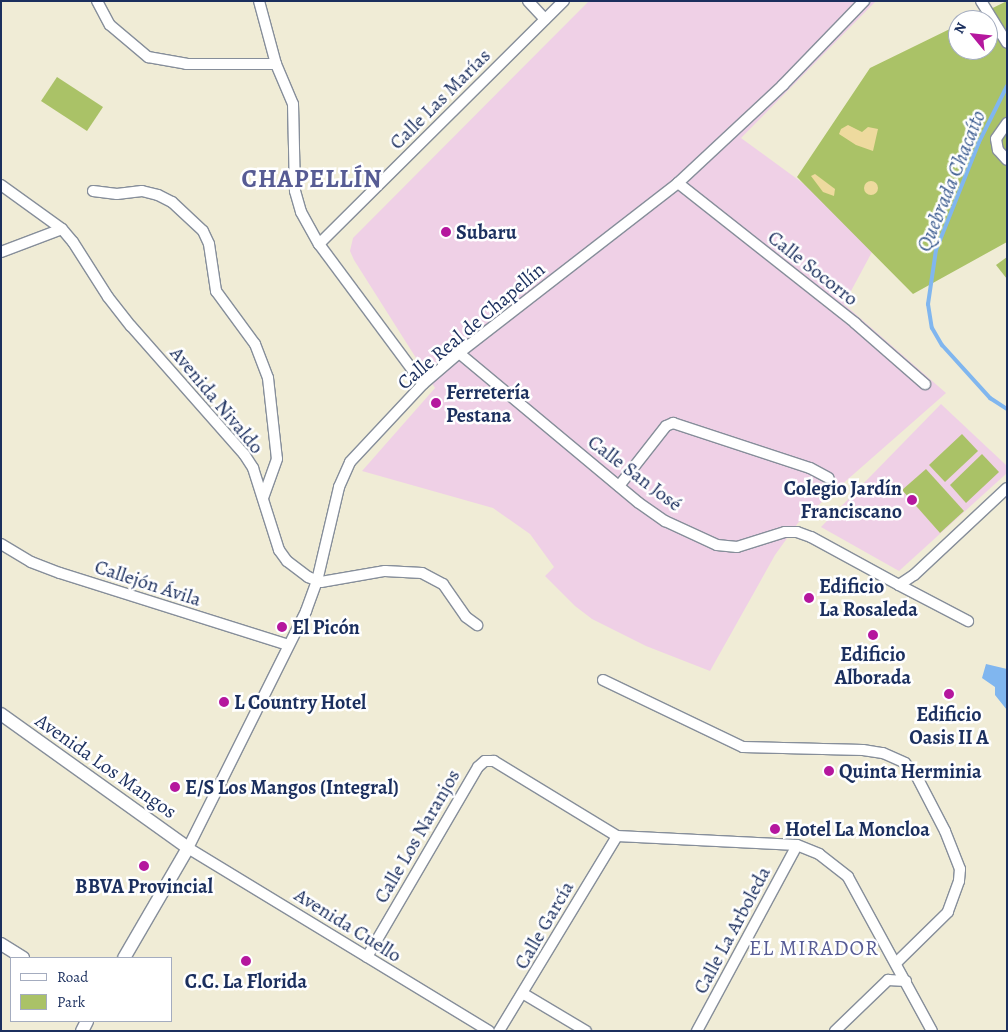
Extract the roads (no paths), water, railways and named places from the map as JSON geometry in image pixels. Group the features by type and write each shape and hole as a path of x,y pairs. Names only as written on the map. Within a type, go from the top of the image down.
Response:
{"street":[{"path":"97,1 110,25 148,56 186,64 276,64"},
{"path":"528,1 545,20"},
{"name":"Calle Las Marías","path":"319,244 564,1"},
{"name":"Calle Real de Chapellín","path":"188,848 288,646 317,581 343,474 350,462 423,384 459,353 678,183 783,85 864,1"},
{"path":"981,1 1007,43"},
{"path":"260,2 276,64 293,104 295,191 300,212 319,244 423,384"},
{"path":"1007,123 999,130 996,139 998,150 1007,160"},
{"name":"Calle Socorro","path":"678,183 855,323 925,384"},
{"name":"Avenida Nivaldo","path":"1,186 62,229 131,326 244,454 263,498 279,550 298,571 317,581"},
{"path":"93,191 117,194 142,192 158,196 172,202 203,231 209,244 216,291 255,344 268,378 277,459 263,498"},
{"path":"1,252 62,229"},
{"name":"Calle San José","path":"459,353 619,486 665,521 717,545 737,547 785,532 797,532 811,537 898,586 968,621"},
{"path":"619,486 666,426 673,423 810,468 828,478"},
{"path":"898,586 914,575 1007,488"},
{"name":"Callejón Ávila","path":"1,544 31,562 60,573 288,646"},
{"path":"317,581 385,571 422,573 444,584 466,617 477,625"},
{"path":"603,680 743,747 863,750 882,753 905,763 916,777 948,837 960,869 959,881 948,912 896,963"},
{"name":"Avenida Los Mangos","path":"1,714 188,848"},
{"name":"Calle Los Naranjos","path":"367,958 478,767 485,761 494,761 616,836"},
{"path":"616,836 797,845 834,863 848,877 932,1031"},
{"name":"Calle García","path":"499,1031 524,994 616,836"},
{"name":"Calle La Arboleda","path":"697,1031 797,845"},
{"path":"125,957 188,848"},
{"name":"Avenida Cuello","path":"188,848 489,1031"},
{"path":"1,944 22,957"},
{"path":"835,1031 888,980 906,981"},
{"path":"524,994 586,1031"}],"water":[{"path":"986,664 1007,669 1007,710 995,695 995,687 982,678"}],"waterway":[{"name":"Quebrada Chacaíto","path":"1007,86 979,142 936,250 928,304 932,328 942,345 990,398 1007,409"}],"place":[{"name":"Subaru","path":"446,232"},
{"name":"Ferretería Pestana","path":"436,403"},
{"name":"Colegio Jardín Franciscano","path":"912,500"},
{"name":"Edificio La Rosaleda","path":"809,598"},
{"name":"El Picón","path":"282,627"},
{"name":"Edificio Alborada","path":"873,635"},
{"name":"Edificio Oasis II A","path":"949,694"},
{"name":"L Country Hotel","path":"224,702"},
{"name":"Quinta Herminia","path":"829,771"},
{"name":"E/S Los Mangos (Integral)","path":"175,787"},
{"name":"Hotel La Moncloa","path":"775,829"},
{"name":"BBVA Provincial","path":"144,866"},
{"name":"C.C. La Florida","path":"246,961"}],"district":[{"name":"CHAPELLÍN","path":"312,179"},
{"name":"EL MIRADOR","path":"814,948"}]}
